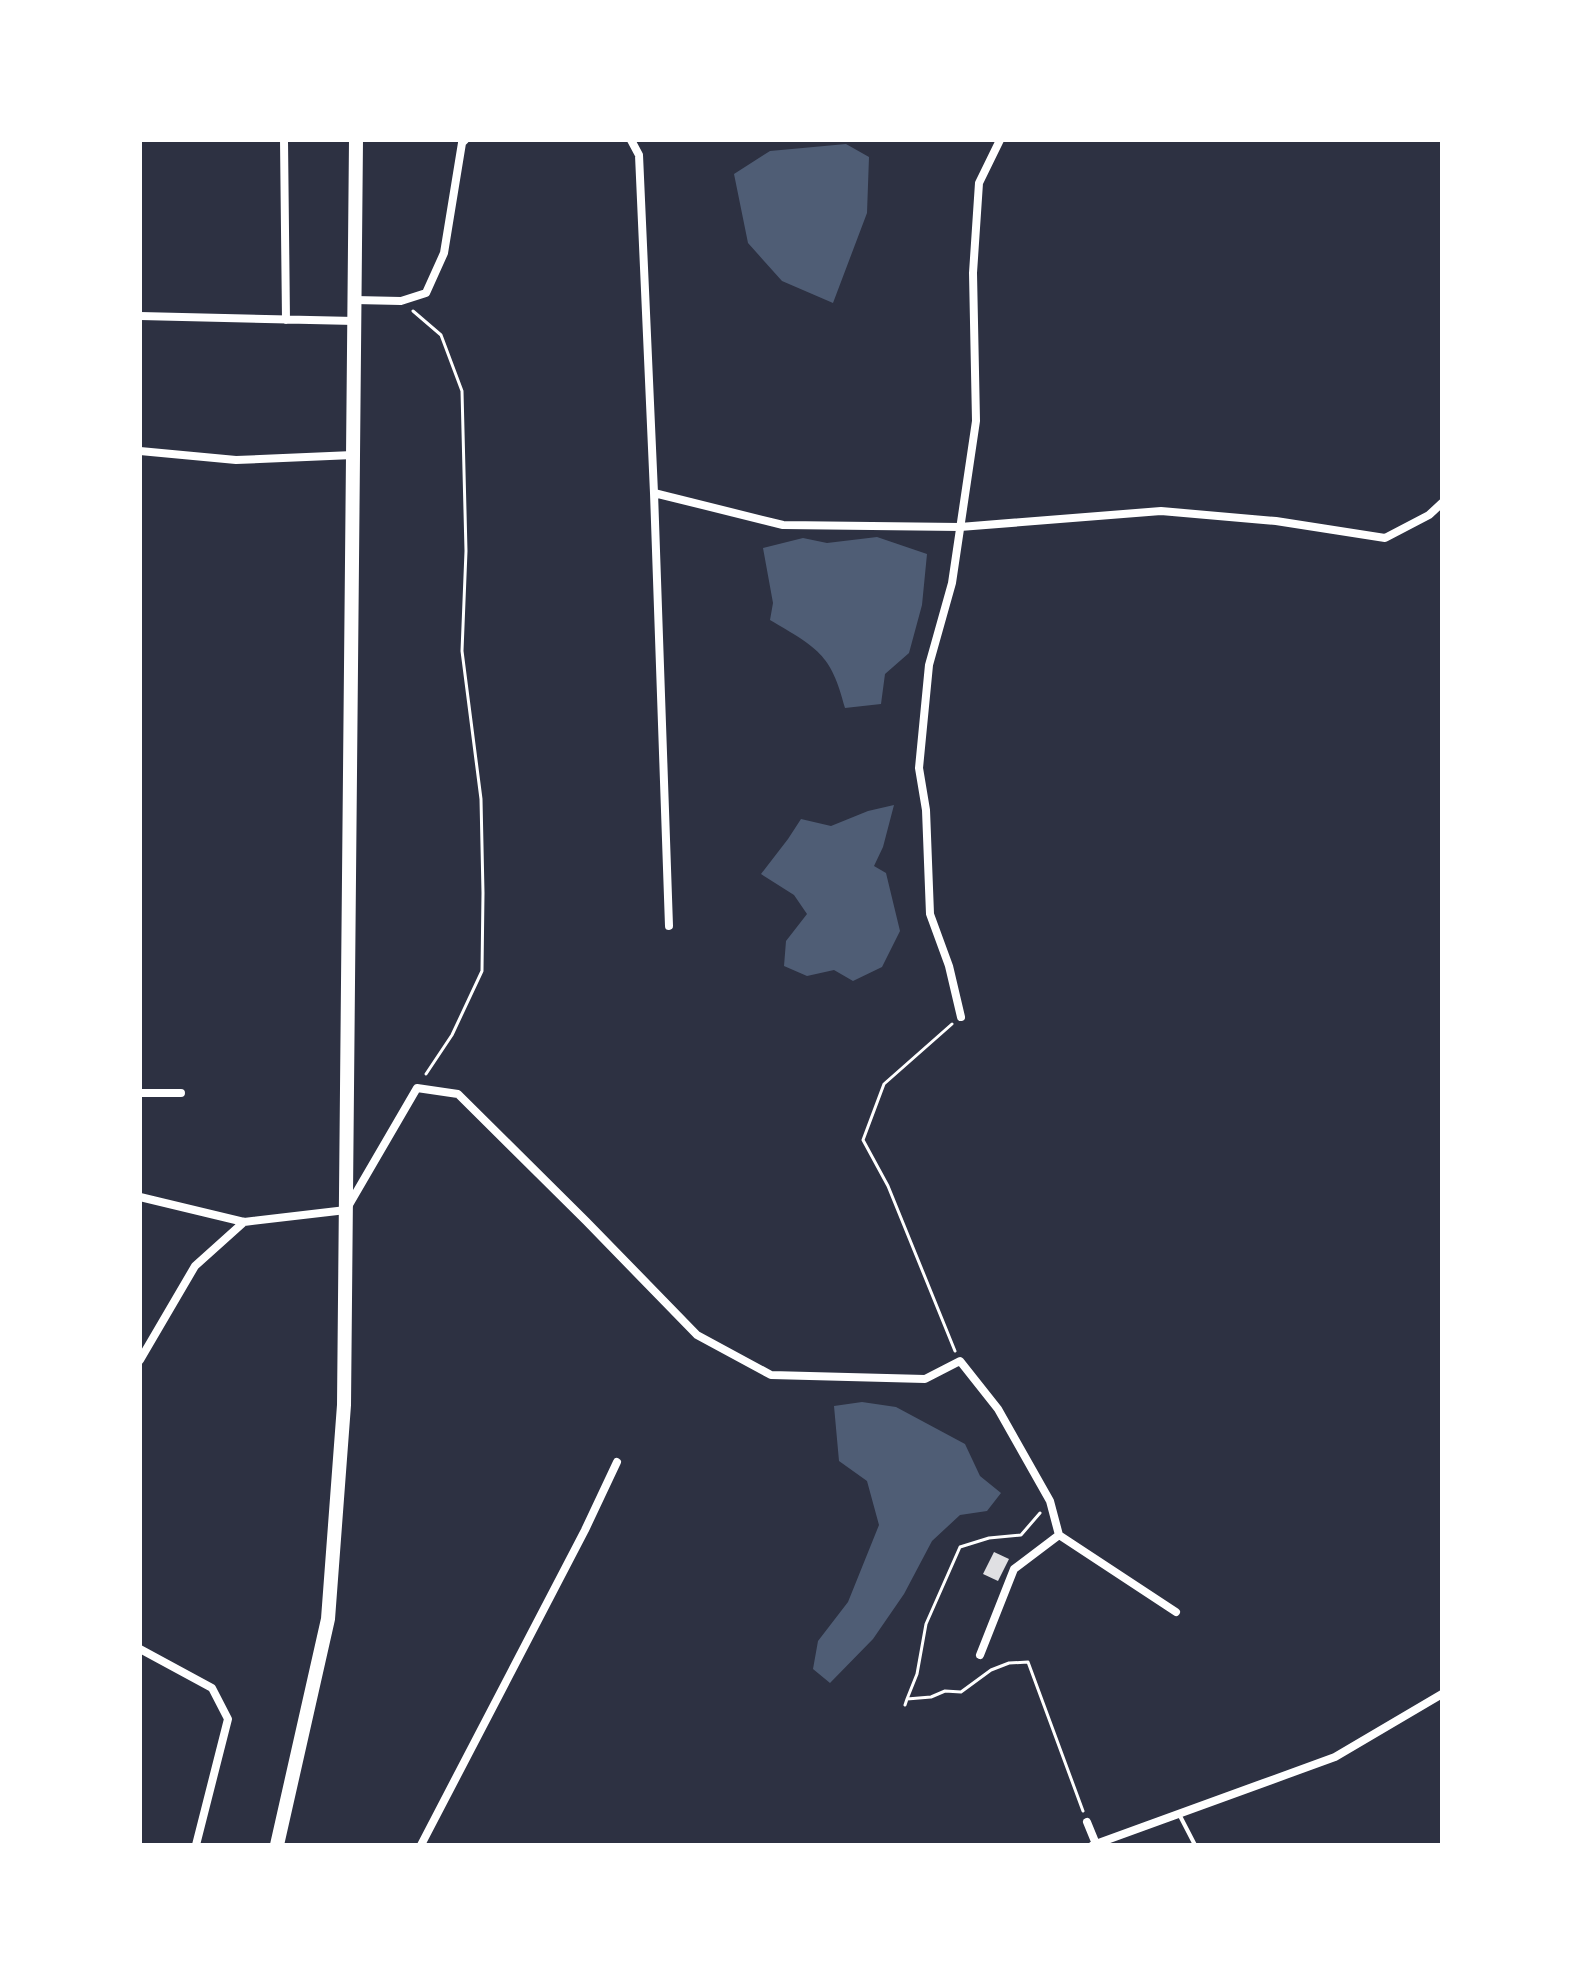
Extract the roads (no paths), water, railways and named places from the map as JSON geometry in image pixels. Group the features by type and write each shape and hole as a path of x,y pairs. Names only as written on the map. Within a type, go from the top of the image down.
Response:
{"main road":[{"path":"277,1845 328,1619 344,1405 356,140"}],"street":[{"path":"284,140 286,320"},
{"path":"355,300 401,301 426,293 444,253 462,143 465,140"},
{"path":"631,140 639,155 669,926"},
{"path":"961,1017 949,966 930,914 926,810 919,768 929,665 952,583 976,421 973,273 979,183 1000,140"},
{"path":"140,316 355,321"},
{"path":"140,451 236,460 353,455"},
{"path":"654,493 783,525 960,527 1161,511 1276,521 1385,538 1429,515 1442,503"},
{"path":"140,1197 244,1222 346,1210 417,1088 458,1094 697,1335 771,1375 925,1379 960,1361 998,1409 1050,1501 1059,1535 1176,1612"},
{"path":"140,1093 181,1093"},
{"path":"140,1360 195,1266 244,1222"},
{"path":"421,1845 585,1530 617,1462"},
{"path":"980,1655 1014,1569 1059,1535"},
{"path":"140,1649 212,1688 228,1719 196,1845"},
{"path":"1087,1822 1094,1844 1179,1814 1335,1757 1442,1694"}],"lane":[{"path":"1179,1814 1195,1845"}],"water":[{"path":"846,144 869,157 867,213 833,303 782,281 748,243 734,174 770,151"},
{"path":"877,537 927,554 922,605 909,653 885,674 881,704 845,708 828,663 811,646 770,620 773,603 763,548 803,538 827,543"},
{"path":"894,805 883,847 874,866 886,873 900,931 882,967 853,981 834,970 807,976 784,966 786,941 807,914 794,895 761,874 801,819 831,826 868,811"},
{"path":"862,1402 896,1407 965,1444 980,1476 1001,1493 987,1511 960,1515 932,1541 904,1594 873,1639 830,1683 813,1669 818,1641 848,1602 879,1525 867,1481 839,1461 834,1406"}]}
